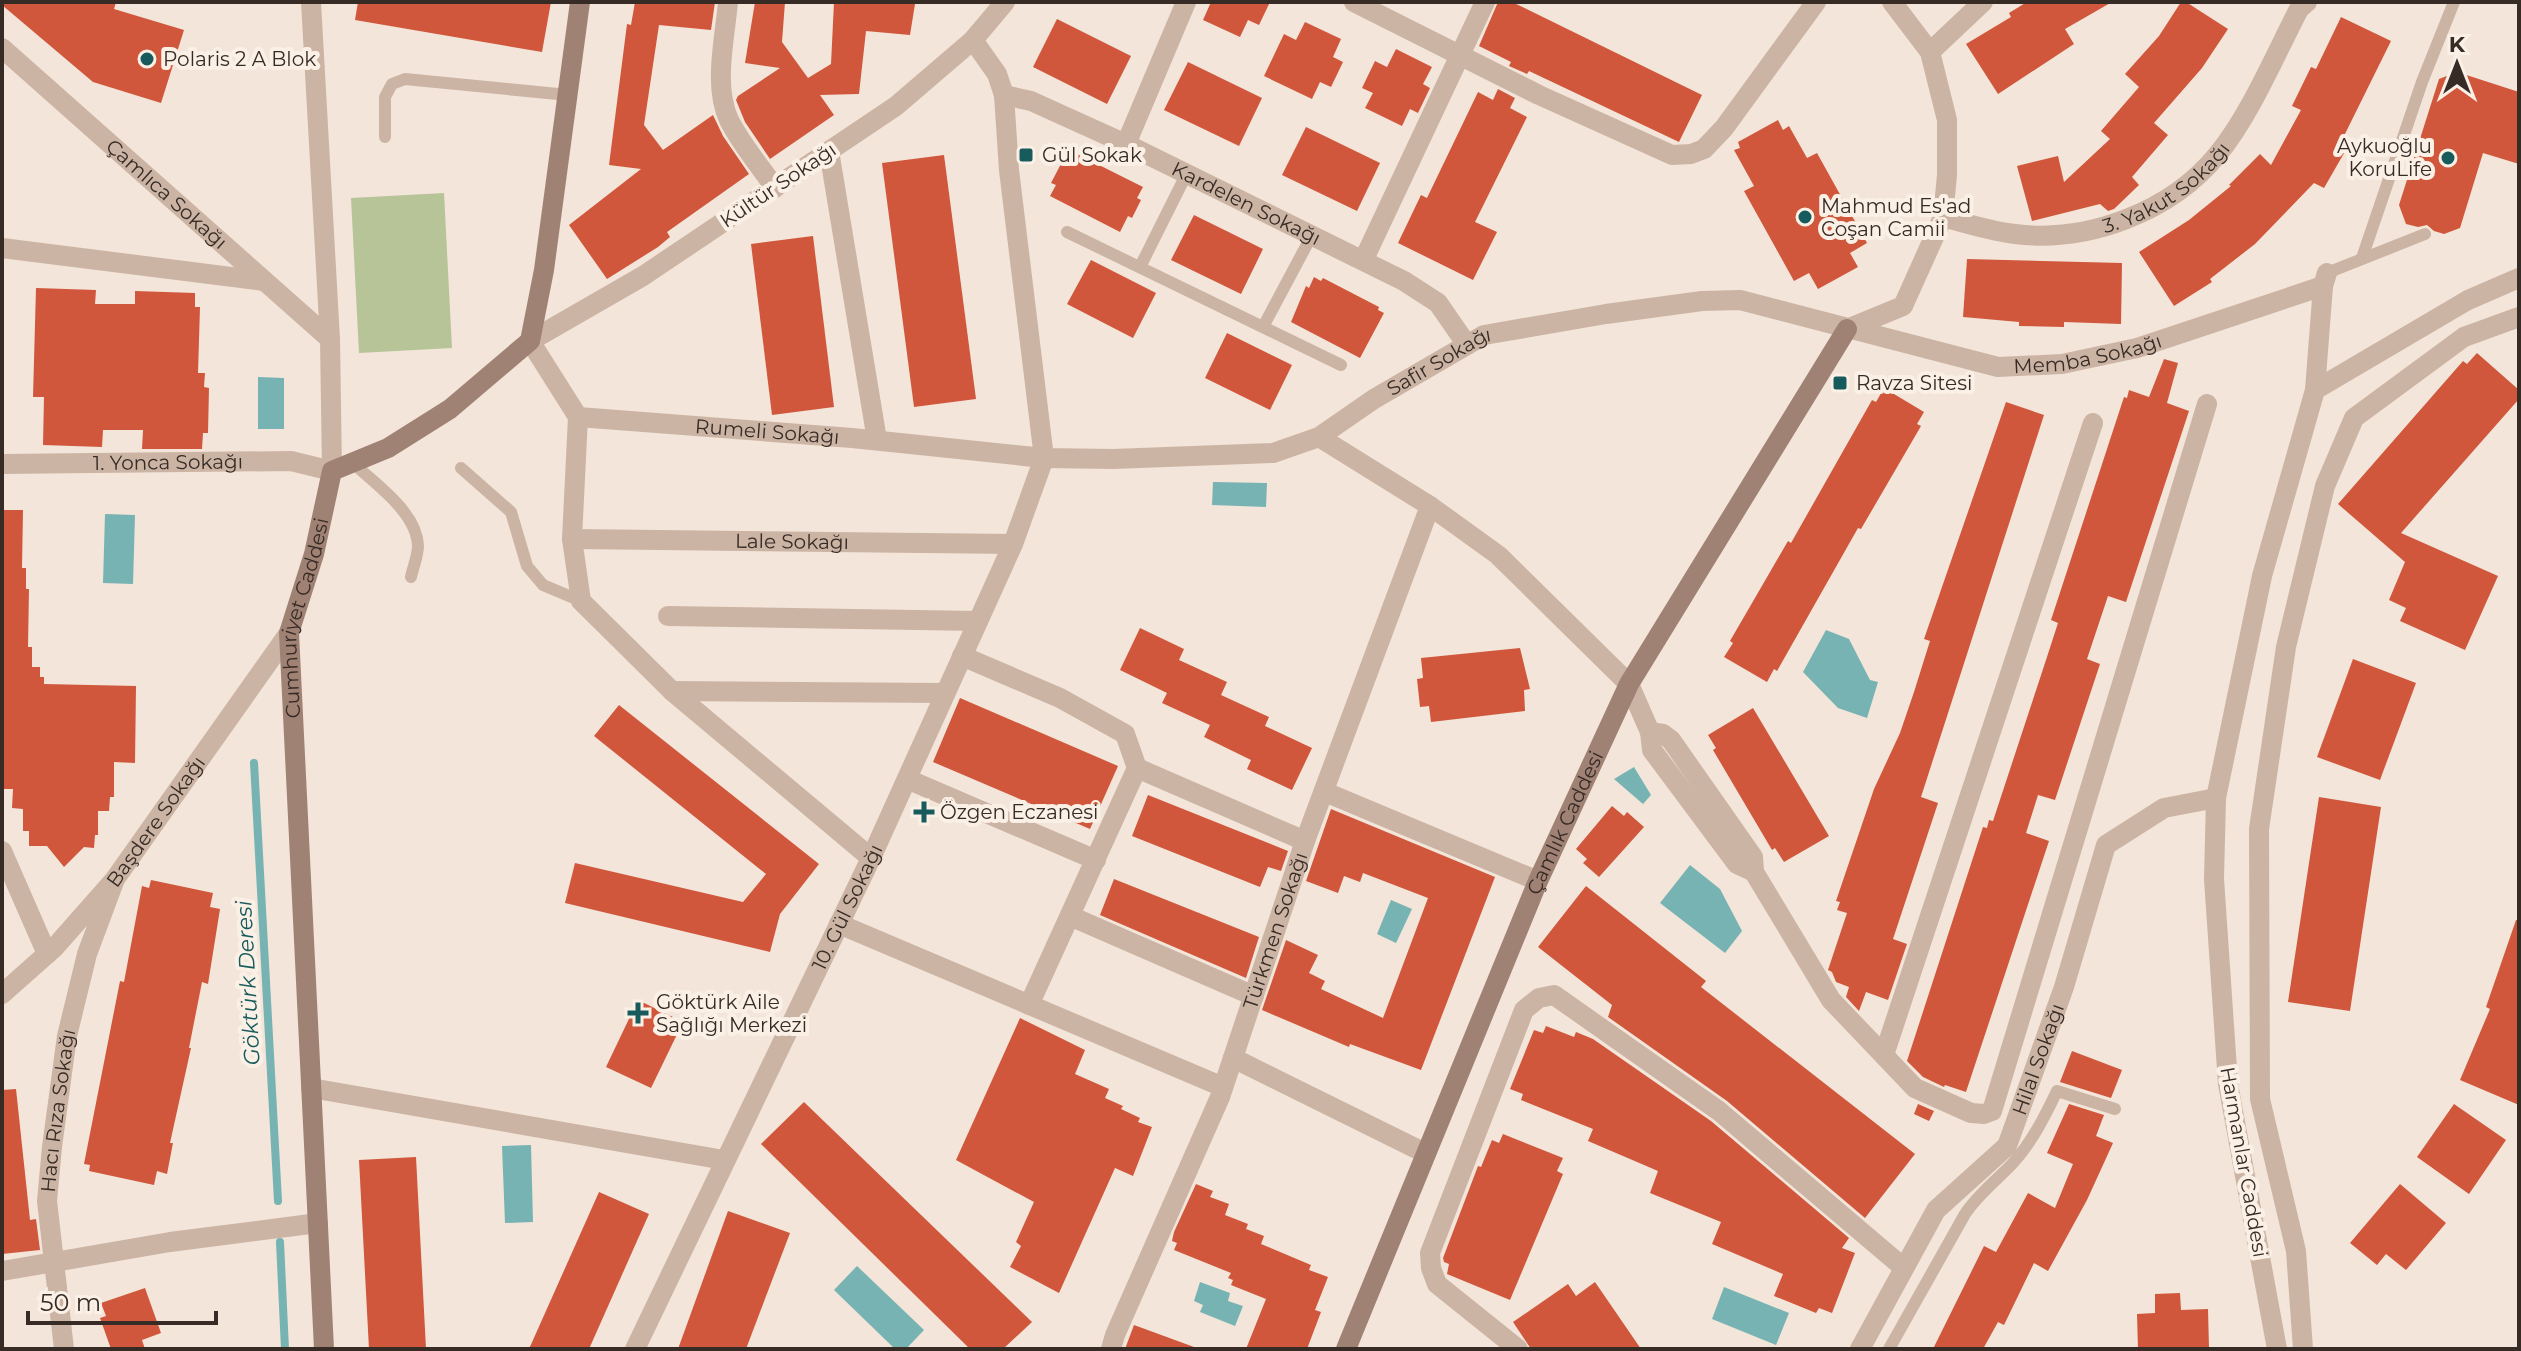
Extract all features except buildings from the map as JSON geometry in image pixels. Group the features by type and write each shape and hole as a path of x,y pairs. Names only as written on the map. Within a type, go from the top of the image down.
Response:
{"main road":[{"path":"332,471 388,448 450,409 530,341 544,270 580,2"},
{"name":"Çamlık Caddesi","path":"1346,1349 1538,881 1629,684 1847,329"},
{"name":"Cumhuriyet Caddesi","path":"324,1349 289,633 314,554 332,471"}],"street":[{"path":"311,2 330,339 332,471"},
{"path":"728,2 723,102 729,120 775,188"},
{"name":"Kültür Sokağı","path":"530,341 643,276 896,106 973,40 1005,2"},
{"path":"1126,144 1186,2"},
{"path":"1354,2 1539,95 1672,155 1691,154 1704,149 1816,2"},
{"path":"1364,259 1485,2"},
{"path":"1847,329 1903,306 1943,217 1947,120 1930,52 1892,2"},
{"path":"1930,52 1983,2"},
{"name":"3. Yakut Sokağı","path":"1943,217 2018,234 2060,234 2094,229 2127,219 2165,200 2196,177 2218,154 2239,122 2299,9 2307,2"},
{"path":"973,40 997,74 1004,95 1009,170 1044,458"},
{"name":"Çamlıca Sokağı","path":"2,48 330,339"},
{"name":"Kardelen Sokağı","path":"1004,95 1031,101 1126,144 1364,259 1438,303 1467,345"},
{"path":"829,151 877,440"},
{"path":"2,248 265,281"},
{"path":"2315,390 2468,300 2519,278"},
{"name":"Memba Sokağı","path":"1847,329 1998,367 2062,364 2137,348 2290,299 2325,280"},
{"name":"Harmanlar Caddesi","path":"2277,1349 2228,1084 2214,879 2216,798 2262,576 2315,390 2325,280"},
{"name":"Safir Sokağı","path":"1044,458 1113,459 1273,453 1319,437 1374,399 1484,335 1606,314 1702,301 1740,300 1847,329"},
{"path":"2303,1349 2296,1251 2260,1099 2259,829 2286,647 2325,486 2354,418 2464,337 2519,317"},
{"path":"530,341 578,417 572,539 581,601 672,691 871,858"},
{"path":"1319,437 1430,506 1498,555 1629,684 1650,732 1663,734 1671,740 1753,857 1754,872 1831,1000 1915,1088 1971,1113 1984,1114 1992,1111 2207,404"},
{"name":"Rumeli Sokağı","path":"578,417 877,440 1044,458"},
{"path":"1884,1055 2093,423"},
{"name":"10. Gül Sokağı","path":"635,1349 871,858 1013,544 1044,458"},
{"name":"1. Yonca Sokağı","path":"2,464 291,461 332,471"},
{"name":"Türkmen Sokağı","path":"1111,1349 1223,1087 1305,841 1430,506"},
{"name":"Lale Sokağı","path":"572,539 1013,544"},
{"path":"668,616 978,621"},
{"name":"Başdere Sokağı","path":"2,994 47,954 115,879 289,633"},
{"path":"962,656 1060,698 1125,734 1137,768 1029,1005"},
{"path":"672,691 945,693"},
{"path":"1137,768 1305,841"},
{"path":"907,779 1096,860"},
{"path":"1325,792 1538,881"},
{"name":"Hilal Sokağı","path":"1860,1349 1936,1210 2007,1146 2064,987 2106,845 2164,808 2216,798"},
{"path":"2,851 47,954"},
{"name":"Hacı Rıza Sokağı","path":"64,1349 47,1201 67,1036 87,954 115,879"},
{"path":"1070,916 1254,996"},
{"path":"839,924 1223,1087"},
{"path":"1518,1349 1437,1284 1430,1253 1524,1010 1539,998 1554,995 1719,1111 1904,1268"},
{"path":"1233,1058 1425,1153"},
{"path":"311,1088 724,1160"},
{"path":"2,1271 170,1242 318,1223"}],"lane":[{"path":"2362,258 2422,82 2454,2"},
{"path":"385,137 385,97 392,84 405,79 568,95"},
{"path":"1140,267 1187,173"},
{"path":"1067,232 1341,365"},
{"path":"2325,280 2362,258 2425,234"},
{"path":"1263,327 1312,235"},
{"path":"353,463 402,511 415,530 418,547 411,577"},
{"path":"461,468 511,512 527,566 543,585 581,601"},
{"path":"1889,1349 1965,1214 2034,1136 2057,1091 2115,1109"}],"green space":[{"path":"444,193 452,348 359,353 351,198"}],"water":[{"path":"258,377 284,378 284,429 258,429"},
{"path":"1213,482 1267,483 1266,507 1212,505"},
{"path":"105,514 135,515 133,584 103,583"},
{"path":"1826,630 1849,639 1870,680 1878,682 1867,718 1838,708 1803,672"},
{"path":"1634,767 1651,795 1643,804 1614,779"},
{"path":"1690,865 1720,889 1742,931 1725,953 1660,903"},
{"path":"1391,900 1412,909 1396,943 1377,934"},
{"path":"531,1145 533,1222 505,1223 502,1146"},
{"path":"857,1266 924,1330 906,1349 895,1349 834,1290"},
{"path":"1200,1282 1230,1293 1228,1301 1243,1306 1235,1326 1200,1312 1203,1305 1194,1301"},
{"path":"1724,1287 1789,1313 1776,1345 1712,1319"}],"waterway":[{"name":"Göktürk Deresi","path":"254,763 278,1201"},
{"name":"Göktürk Deresi","path":"280,1242 285,1349"}],"place":[{"name":"Polaris 2 A Blok","path":"147,59"},
{"name":"Gül Sokak","path":"1026,155"},
{"name":"Aykuoğlu KoruLife","path":"2448,158"},
{"name":"Mahmud Es'ad Coşan Camii","path":"1805,217"},
{"name":"Ravza Sitesi","path":"1840,383"},
{"name":"Özgen Eczanesi","path":"924,812"},
{"name":"Göktürk Aile Sağlığı Merkezi","path":"638,1013"}]}
